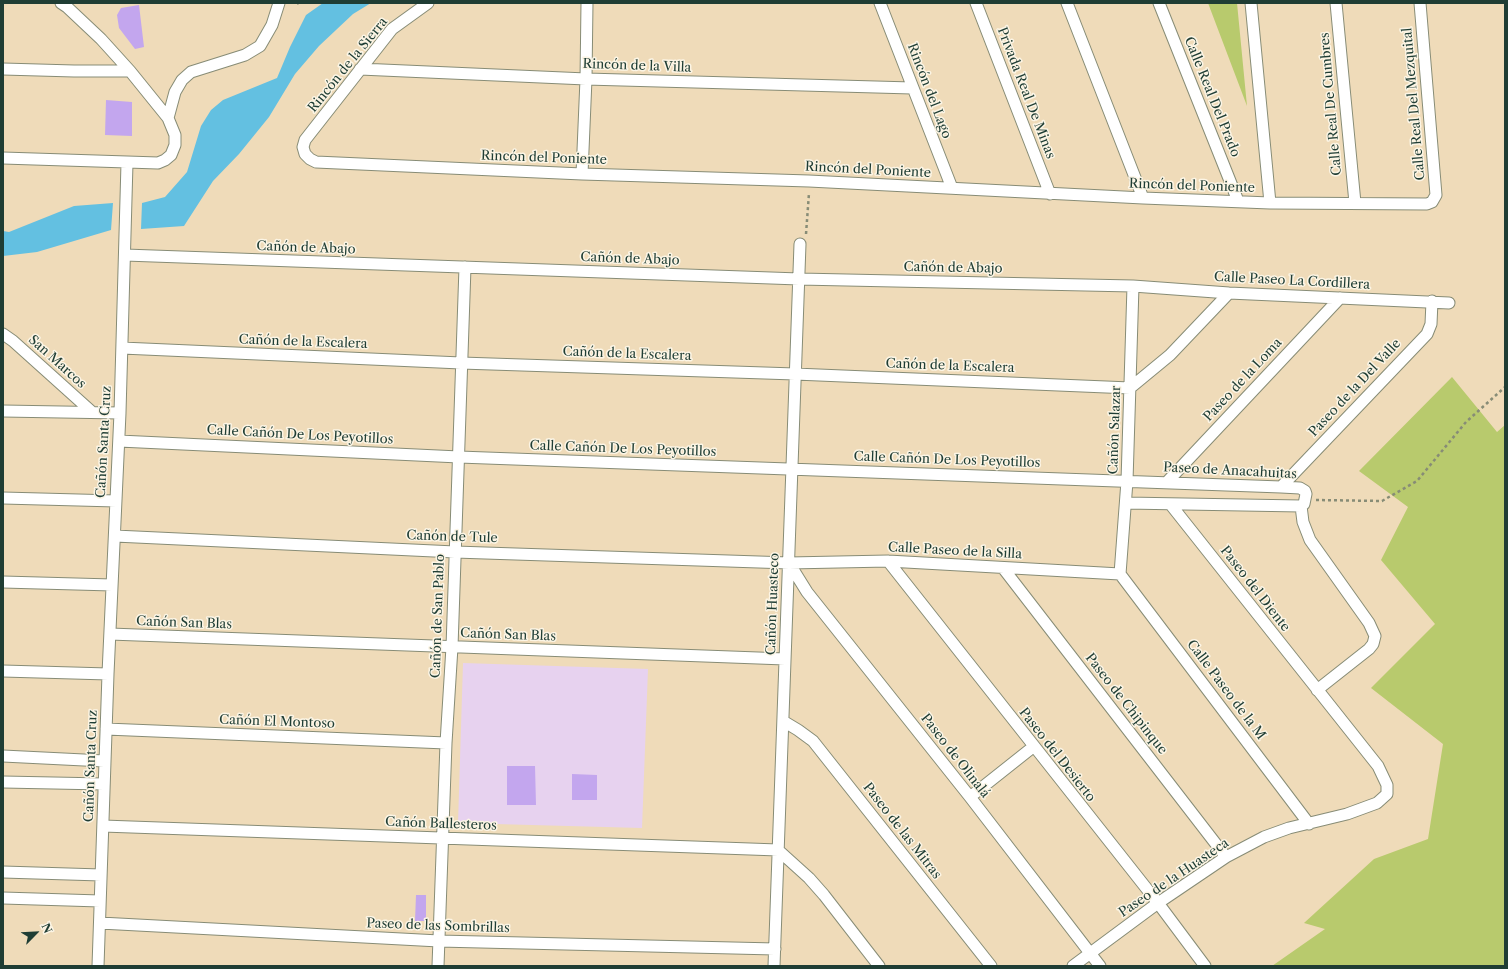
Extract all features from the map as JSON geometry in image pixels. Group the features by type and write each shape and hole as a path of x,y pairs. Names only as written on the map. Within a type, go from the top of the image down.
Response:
{"street":[{"path":"3,158 158,163 171,155 175,145 175,135 168,118 130,71 101,39 61,3"},
{"path":"168,118 175,92 182,80 191,72 245,55 260,46 272,25 279,3"},
{"name":"Rincón de la Sierra","path":"305,154 303,147 305,140 392,29 428,3"},
{"path":"582,174 588,3"},
{"name":"Rincón del Lago","path":"880,3 952,188"},
{"name":"Privada Real De Minas","path":"976,3 1050,194"},
{"path":"1067,3 1143,198"},
{"name":"Calle Real Del Prado","path":"1159,3 1238,201"},
{"path":"1251,3 1270,203"},
{"name":"Calle Real De Cumbres","path":"1336,3 1355,203"},
{"name":"Calle Real Del Mezquital","path":"1420,3 1436,195 1432,202"},
{"path":"3,69 74,72 130,71"},
{"name":"Rincón de la Villa","path":"360,69 586,79 912,88"},
{"name":"Rincón del Poniente","path":"305,154 316,162 582,174 809,181 1143,198 1270,203 1427,204 1432,202"},
{"name":"Cañón Santa Cruz","path":"98,966 102,875 104,761 120,413 125,255 126,163"},
{"name":"Cañón Huasteco","path":"774,966 795,374 799,279 803,240"},
{"name":"Cañón de Abajo","path":"125,255 799,279 1133,286"},
{"name":"Cañón de San Pablo","path":"438,966 444,838 446,743 452,647 465,267"},
{"name":"Calle Paseo La Cordillera","path":"1133,286 1229,293 1432,301 1449,303"},
{"name":"Cañón Salazar","path":"1120,574 1127,481 1133,286"},
{"path":"1130,388 1170,355 1229,293"},
{"name":"Paseo de la Loma","path":"1166,482 1340,298"},
{"name":"Paseo de la Del Valle","path":"1281,487 1427,334 1431,324 1432,301"},
{"name":"San Marcos","path":"3,334 13,341 92,412"},
{"name":"Cañón de la Escalera","path":"122,348 461,363 795,374 1130,388"},
{"path":"3,411 120,413"},
{"name":"Calle Cañón De Los Peyotillos","path":"119,441 459,457 1127,481"},
{"name":"Paseo de Anacahuitas","path":"1127,481 1303,489 1306,494 1304,503"},
{"path":"3,498 116,501"},
{"path":"1126,503 1171,505 1304,503 1303,522 1310,540 1369,622 1375,636 1373,644 1369,649 1317,690"},
{"name":"Paseo del Diente","path":"1171,505 1378,766 1387,785 1387,794"},
{"name":"Cañón de Tule","path":"115,536 455,552 789,563"},
{"name":"Calle Paseo de la Silla","path":"789,563 888,561 1120,574"},
{"name":"Paseo del Desierto","path":"888,561 1033,747 1158,903 1205,966"},
{"name":"Paseo de Olinalá","path":"789,563 807,592 970,797 1100,966"},
{"name":"Paseo de Chipinque","path":"1003,568 1226,857"},
{"name":"Calle Paseo de la M","path":"1120,574 1309,824"},
{"path":"3,582 112,585"},
{"name":"Cañón San Blas","path":"110,634 785,659"},
{"path":"3,671 108,674"},
{"name":"Paseo de las Mitras","path":"783,721 813,741 991,966"},
{"name":"Cañón El Montoso","path":"106,729 446,743"},
{"path":"970,797 1033,747"},
{"path":"3,756 104,761"},
{"path":"3,782 104,784"},
{"name":"Paseo de la Huasteca","path":"1073,966 1158,903 1226,857 1264,837 1289,828 1347,814 1377,803 1387,794"},
{"name":"Cañón Ballesteros","path":"103,826 778,850"},
{"path":"778,850 824,894 879,966"},
{"path":"3,872 102,875"},
{"path":"3,898 100,901"},
{"name":"Paseo de las Sombrillas","path":"100,923 439,941 775,949"}],"path":[{"path":"803,240 809,181"},
{"path":"1304,503 1382,501 1417,481 1466,422 1505,387"}],"shaded area":[{"path":"463,663 648,669 642,828 458,823"}],"green space":[{"path":"1208,3 1237,3 1247,106"},
{"path":"1452,377 1497,432 1505,425 1505,966 1272,966 1325,929 1304,923 1374,859 1428,839 1443,744 1371,688 1435,624 1381,560 1408,507 1359,471"}],"water":[{"path":"323,3 371,3 353,14 319,46 295,74 269,117 239,154 213,181 184,226 141,229 142,203 165,197 187,172 201,126 211,110 223,100 277,78 306,15"},
{"path":"113,203 111,230 37,252 3,256 3,231 9,232 74,206"}],"building":[{"path":"139,5 144,47 135,49 119,28 117,15 121,8"},
{"path":"106,100 132,102 132,136 105,135"},
{"path":"507,766 535,766 536,805 507,805"},
{"path":"572,774 597,775 597,800 572,800"},
{"path":"416,895 426,895 426,921 415,921"}]}
